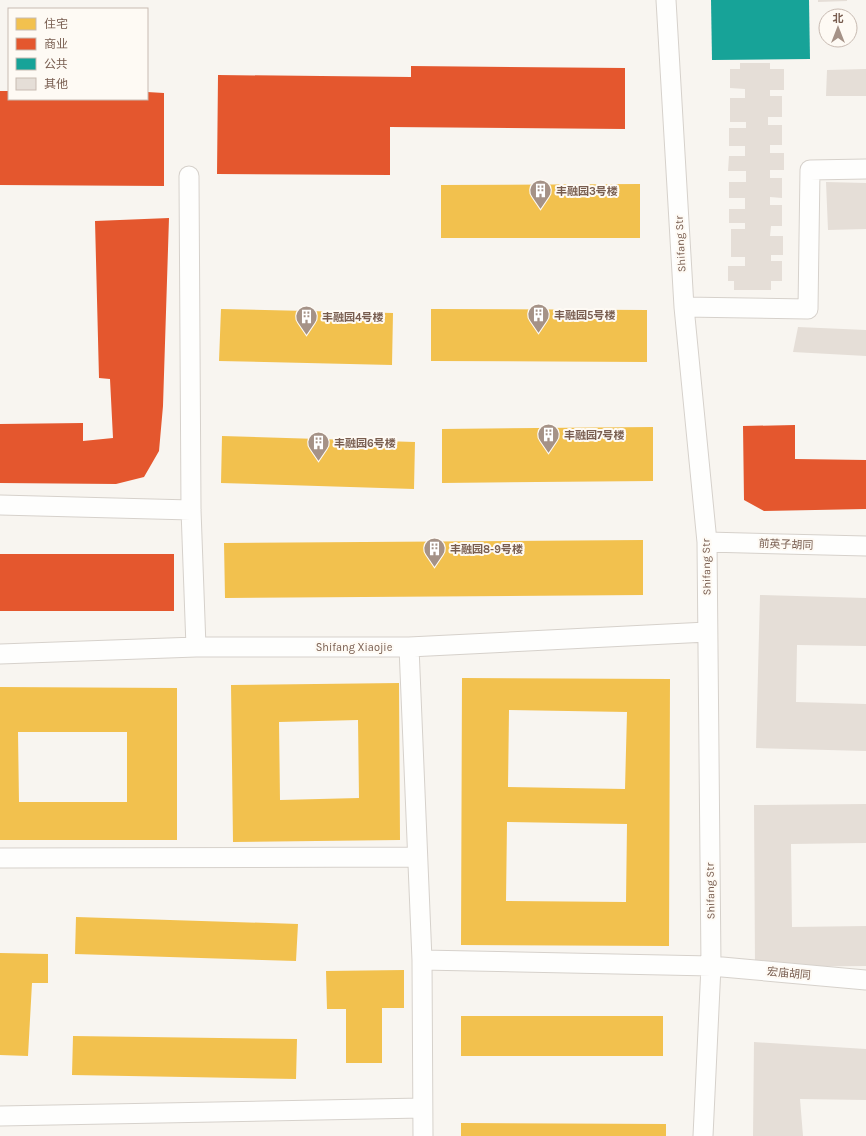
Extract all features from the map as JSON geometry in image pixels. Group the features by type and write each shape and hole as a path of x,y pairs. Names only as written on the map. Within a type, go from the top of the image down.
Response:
{"street":[{"name":"Shifang Str","path":"666,0 684,306 707,542 711,966 703,1136"},
{"path":"684,306 808,309 810,170 866,169"},
{"path":"189,176 191,510 196,647"},
{"path":"0,505 191,510"},
{"name":"前英子胡同","path":"707,542 866,546"},
{"name":"Shifang Xiaojie","path":"0,654 196,647 409,647 707,632"},
{"path":"409,647 422,960 423,1136"},
{"path":"0,858 417,857"},
{"name":"宏庙胡同","path":"422,960 711,966 866,980"},
{"path":"0,1116 422,1108"}],"building: 住宅":[{"name":"丰融园3号楼","path":"640,184 640,238 441,238 441,185"},
{"name":"丰融园4号楼","path":"221,309 393,313 392,365 219,361"},
{"name":"丰融园5号楼","path":"431,309 647,310 647,362 431,361"},
{"name":"丰融园7号楼","path":"653,427 653,481 442,483 442,429"},
{"name":"丰融园6号楼","path":"222,436 415,442 414,489 221,483"},
{"name":"丰融园8-9号楼","path":"643,540 643,595 225,598 224,543"},
{"path":"462,678 670,679 669,946 461,945","holes":["509,710 627,712 625,789 508,787","507,822 627,824 626,902 506,901"]},
{"path":"399,683 400,840 233,842 231,685","holes":["358,720 359,798 280,800 279,722"]},
{"path":"0,687 177,688 177,840 0,840","holes":["18,732 127,732 127,802 19,802"]},
{"path":"76,917 298,924 296,961 75,954"},
{"path":"0,953 48,954 48,983 32,983 28,1056 0,1055"},
{"path":"404,970 404,1008 382,1008 382,1063 346,1063 346,1009 327,1009 326,971"},
{"path":"461,1016 663,1016 663,1056 461,1056"},
{"path":"73,1036 297,1039 296,1079 72,1075"},
{"path":"461,1123 666,1124 666,1136 461,1136"}],"building: 商业":[{"path":"411,66 625,68 625,129 390,127 390,175 217,174 218,75 411,77"},
{"path":"0,91 8,91 8,100 148,100 148,92 164,93 164,186 0,185"},
{"path":"169,218 163,406 159,451 144,477 116,484 0,483 0,424 83,423 83,441 113,438 110,379 99,378 95,221"},
{"path":"795,425 795,459 866,460 866,509 764,511 744,500 743,426"},
{"path":"0,554 174,554 174,611 0,611"}],"building: 公共":[{"path":"711,0 809,0 810,59 712,60"}],"building: 其他":[{"path":"818,0 847,0 847,1 818,2"},
{"path":"740,63 770,63 770,69 784,69 784,90 770,90 770,96 782,96 782,117 768,117 768,125 782,125 782,145 770,145 770,153 784,153 784,170 770,170 770,178 782,178 782,198 770,197 770,205 782,205 782,226 771,226 770,236 783,236 783,255 771,255 771,261 782,261 782,281 771,281 771,290 734,290 734,281 728,281 728,266 745,266 745,257 731,257 731,229 745,229 745,223 729,223 729,209 745,209 745,198 729,198 729,182 746,182 746,171 728,171 729,156 745,156 745,146 729,146 729,128 746,128 746,122 730,122 730,98 745,98 745,89 730,88 730,69 740,69"},
{"path":"866,69 866,96 826,96 827,70"},
{"path":"826,182 866,183 866,229 828,230"},
{"path":"798,327 866,330 866,356 793,352"},
{"path":"760,595 866,598 866,646 797,645 796,702 866,704 866,751 756,748"},
{"path":"866,804 866,843 791,844 792,927 866,926 866,966 755,967 754,805"},
{"path":"754,1042 866,1049 866,1100 800,1099 803,1136 753,1136"}],"place":[{"name":"丰融园3号楼","path":"540,210"},
{"name":"丰融园5号楼","path":"539,334"},
{"name":"丰融园4号楼","path":"306,336"},
{"name":"丰融园7号楼","path":"548,454"},
{"name":"丰融园6号楼","path":"318,462"},
{"name":"丰融园8-9号楼","path":"434,568"}]}
